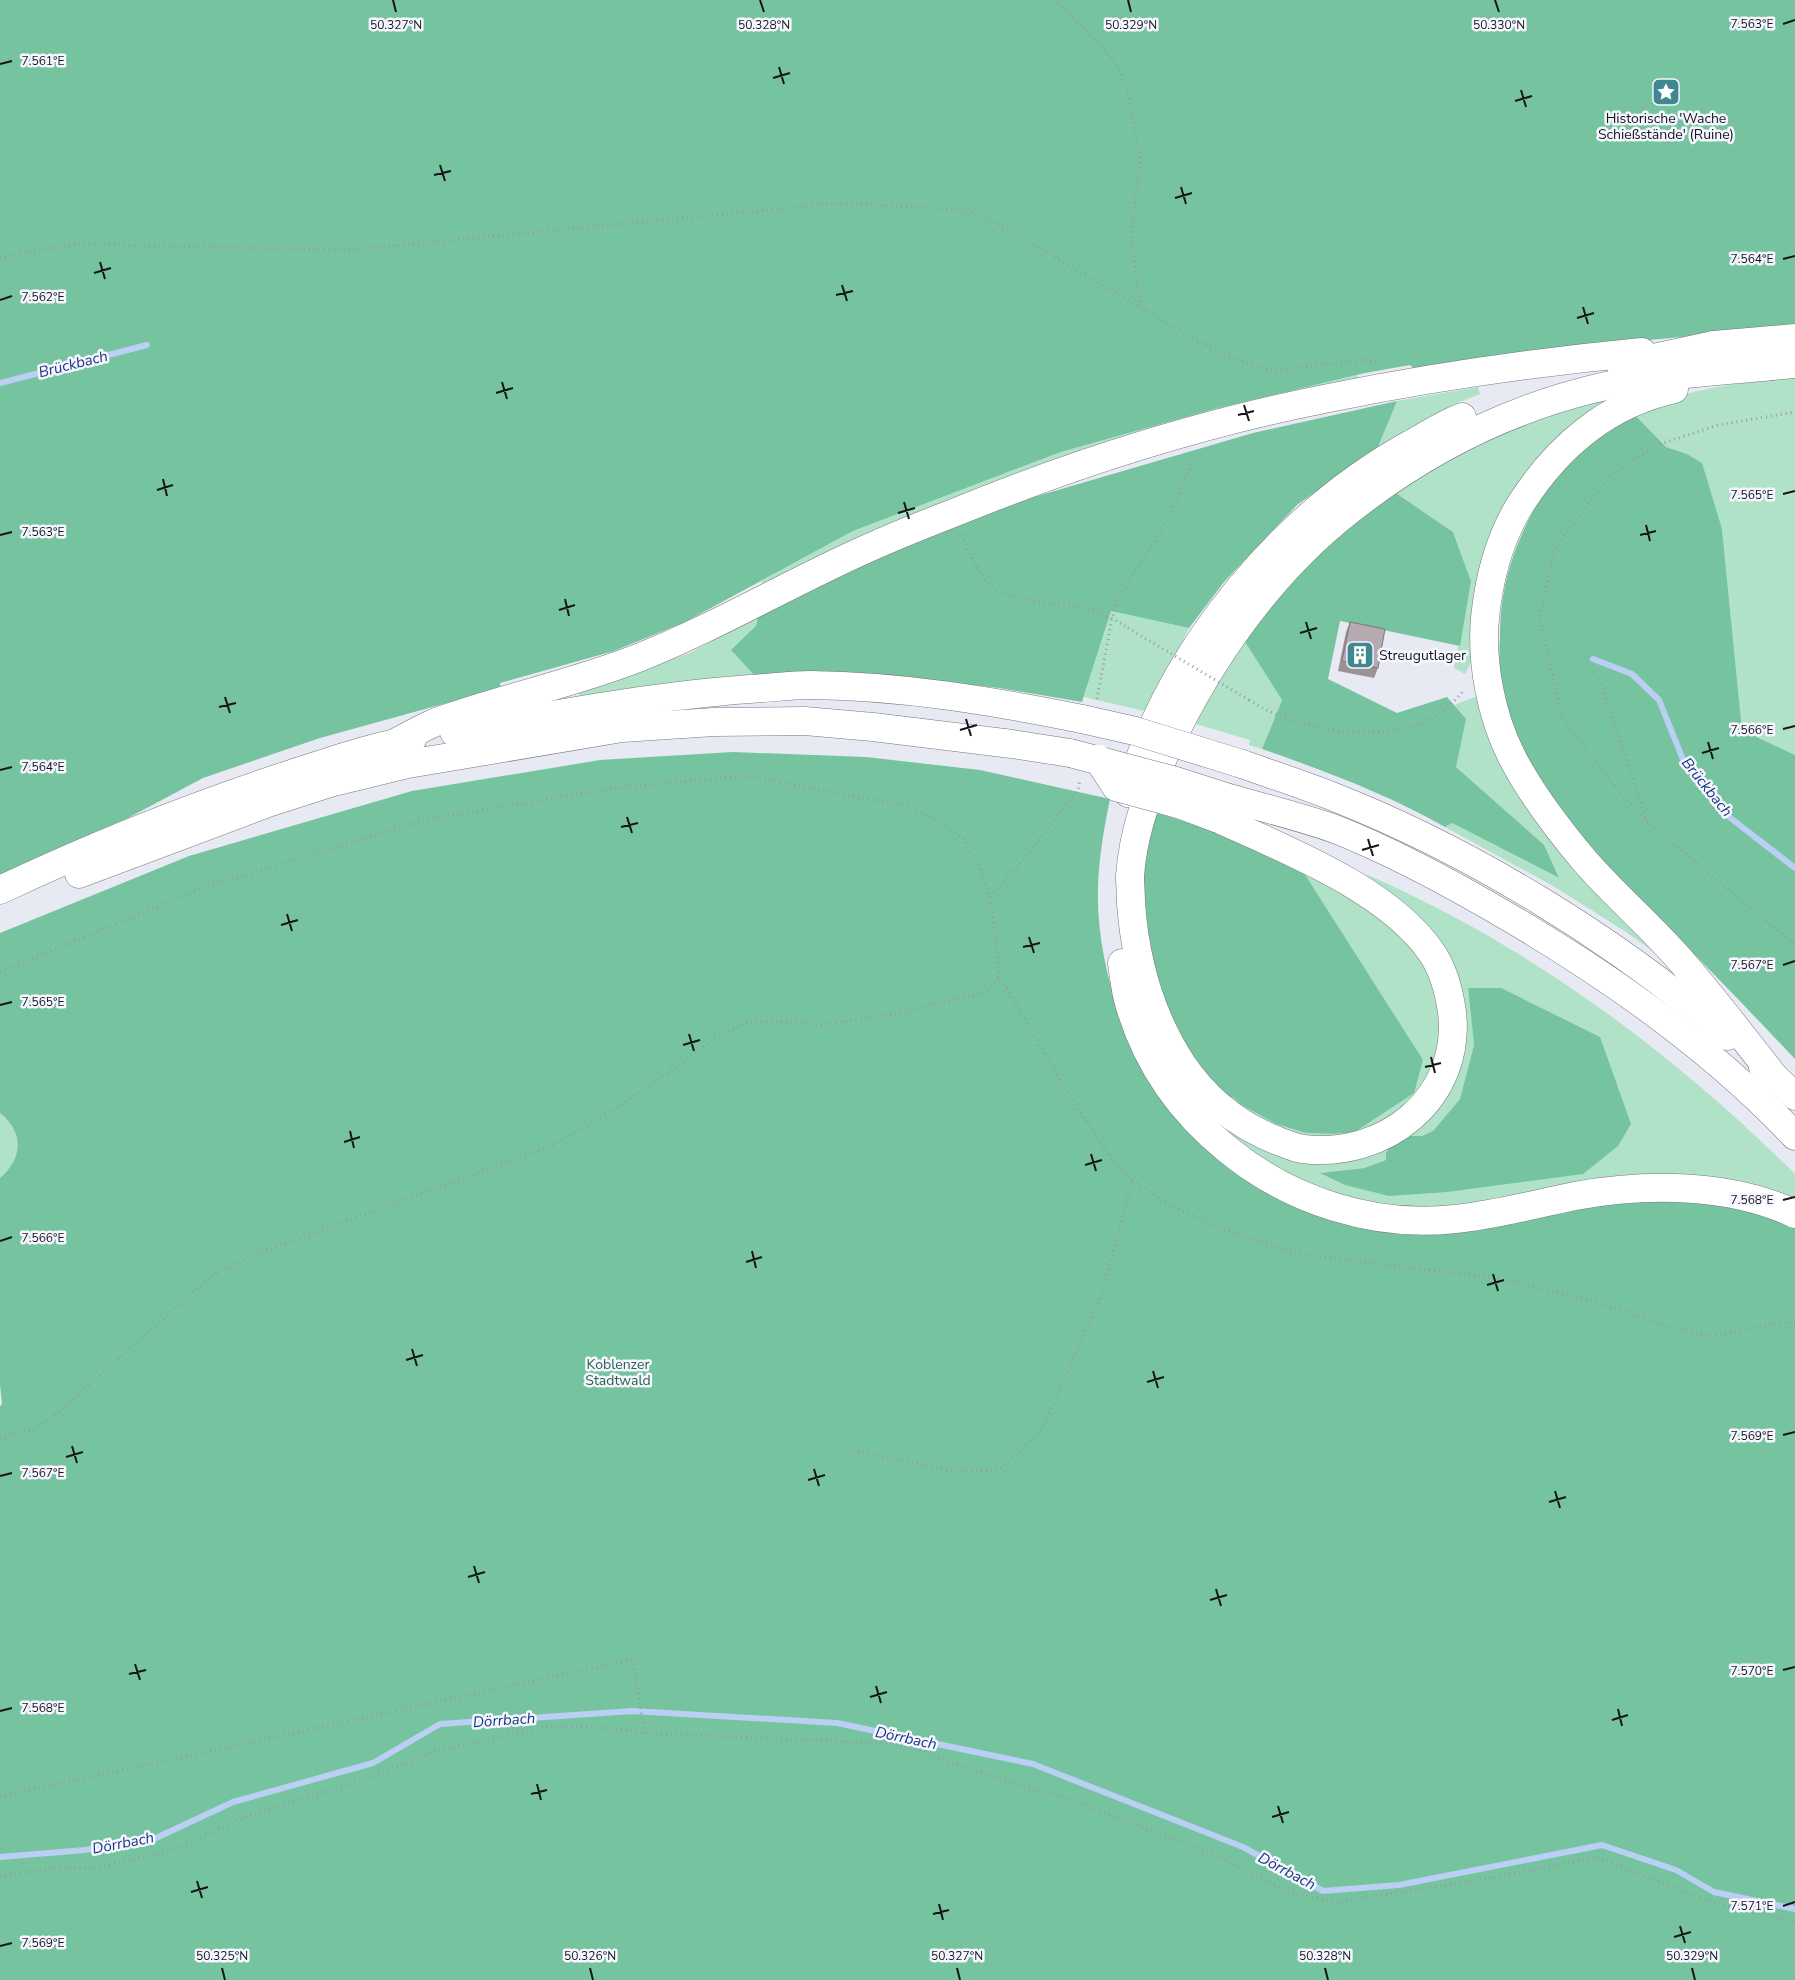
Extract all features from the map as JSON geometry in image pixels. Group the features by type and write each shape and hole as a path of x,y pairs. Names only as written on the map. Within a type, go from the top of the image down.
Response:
{"main road":[{"path":"395,743 434,723 572,681 638,657 723,619 863,550 954,513 1077,467 1203,428 1327,398 1413,382 1580,358 1795,338"},
{"path":"1714,345 1570,378 1528,390 1457,419 1391,454 1331,498 1275,548 1226,605 1194,651 1163,707 1138,762 1121,818 1112,878 1117,937 1132,1012 1149,1056 1178,1101 1209,1135 1237,1158 1284,1187 1339,1208 1376,1217 1420,1221 1455,1219 1604,1192 1673,1188 1730,1193 1795,1214"},
{"path":"0,903 268,803 330,783 408,764 622,728 714,722 805,721 873,727 1012,744 1083,761 1176,780 1360,890 1405,923 1431,951 1442,971 1449,991 1453,1024 1452,1042 1448,1059 1435,1088 1414,1115 1392,1132 1363,1146 1330,1151 1297,1148 1270,1138 1228,1115 1196,1084 1171,1047 1147,996 1133,935 1130,877 1139,820 1158,768 1184,714 1212,665 1244,620 1292,563 1343,515 1401,472 1473,432 1534,406 1594,389 1658,377 1783,365"},
{"path":"1783,365 1659,392 1617,408 1570,442 1536,480 1510,522 1497,554 1487,592 1484,656 1492,703 1511,755 1539,801 1585,860 1682,961 1786,1088"},
{"path":"0,890 152,823 260,784 395,743 622,703 716,692 810,685 953,696 1019,706 1089,713 1242,764 1335,798 1415,834 1493,874 1568,919 1640,968 1710,1021 1786,1088"},
{"path":"1225,809 1334,829 1408,862 1479,900 1552,943 1634,997 1738,1081 1795,1136"}],"path":[{"path":"1055,0 1105,50 1118,69 1128,92 1140,158 1131,238 1140,307"},
{"path":"0,258 74,244 348,250 851,204 952,209 971,212 990,220 1192,337 1254,367 1266,370 1279,370 1366,360 1382,365"},
{"path":"1795,412 1718,425 1657,444 1608,477 1554,549 1540,620 1562,718 1613,784 1648,823 1795,945"},
{"path":"1089,713 1112,618 1119,597 1160,533 1180,493 1203,428"},
{"path":"954,513 963,538 980,571 993,589 1034,601 1092,610 1112,618 1278,716 1303,724 1357,734 1380,734 1400,730 1430,720 1444,711 1467,686"},
{"path":"1599,679 1648,823"},
{"path":"990,896 1020,864 1078,790 1083,761"},
{"path":"0,972 204,887 432,818 623,787 745,776 908,806 938,821 963,838 979,866 990,896 999,965 998,979 988,990 896,1014 819,1025 788,1021 748,1022 728,1030 712,1039 689,1058 615,1110 551,1146 254,1255 217,1274 193,1292 60,1411 34,1429 0,1438"},
{"path":"998,979 1006,987 1067,1092 1115,1164 1132,1180 1168,1204 1225,1230 1297,1254 1497,1278 1617,1308 1666,1326 1709,1336 1795,1322"},
{"path":"853,1452 953,1471 999,1470 1042,1430 1103,1291 1132,1180"},
{"path":"0,1796 632,1660 645,1733"},
{"path":"0,1876 56,1868 102,1867 185,1846 238,1820 373,1776 439,1750 546,1726 608,1728 645,1733 902,1744 975,1770 1074,1801 1215,1855 1294,1894 1338,1902 1495,1877 1597,1857 1714,1903 1795,1922"}],"green space":[{"path":"0,0 1795,0 1795,327 1615,343 1419,373 1410,365 1365,373 1214,409 1061,452 853,531 685,622 614,651 500,683 501,688 320,738 203,778 128,818 0,875"},
{"path":"1357,375 1364,383 764,587 761,581 853,531 1061,452 1214,409"},
{"path":"1795,377 1795,755 1742,730 1722,529 1687,454 1666,447 1633,413 1692,392 1753,381"},
{"path":"1478,387 1480,394 1452,405 1378,447 1397,401"},
{"path":"1627,390 1542,459 1474,657 1465,674 1454,668 1471,581 1453,532 1390,489 1454,449"},
{"path":"1397,401 1378,447 1297,505 1224,582 1189,628 1111,611 1082,702 999,688 929,680 755,676 731,650 756,626 759,613 872,559 1003,506 1253,433"},
{"path":"1633,413 1666,447 1687,454 1702,463 1722,529 1742,730 1795,755 1795,1059 1626,886 1570,823 1546,789 1525,754 1510,717 1500,673 1500,626 1505,585 1518,543 1545,489 1562,466 1586,446"},
{"path":"1390,489 1453,532 1471,581 1460,646 1340,621 1328,679 1397,713 1447,697 1466,719 1456,767 1544,845 1559,878 1452,823 1445,827 1401,804 1355,784 1262,749 1282,700 1240,634 1296,569"},
{"path":"1111,611 1189,628 1149,712 1084,697"},
{"path":"759,613 746,666 755,676 579,696 579,692 690,653"},
{"path":"1240,634 1282,700 1262,749 1249,745 1250,740 1189,722"},
{"path":"1480,695 1662,958 1626,932 1555,887 1445,827 1452,823 1558,878 1543,845 1456,767 1465,719 1454,705"},
{"name":"Koblenzer Stadtwald","path":"733,752 866,757 980,770 1110,799 1102,843 1098,887 1100,930 1108,974 1120,1018 1137,1058 1321,1213 1624,1199 1734,1204 1795,1226 1795,1980 0,1980 0,1406 2,1404 0,1385 0,1178 13,1162 18,1145 13,1128 0,1113 0,933 189,856 412,791 600,760"},
{"path":"1151,811 1205,828 1304,873 1423,1060 1414,1093 1355,1132 1333,1134 1306,1133 1276,1124 1240,1104 1233,1097 1231,1108 1198,1073 1164,1013 1139,893"},
{"path":"1205,828 1269,849 1394,924 1437,980 1445,1038 1423,1094 1373,1133 1308,1140 1231,1108 1233,1097 1276,1124 1306,1133 1333,1134 1355,1132 1413,1093"},
{"path":"1368,875 1427,903 1485,934 1541,968 1648,1044 1748,1129 1795,1174 1795,1208 1450,1211 1352,1205 1236,1148 1205,1106 1250,1140 1393,1142 1387,1160 1364,1168 1321,1173 1583,1174 1468,988 1474,1045 1460,1099 1433,1131 1422,1136 1402,1136 1461,1004 1364,877"},
{"path":"1468,988 1501,988 1600,1037 1631,1124 1618,1146 1583,1174 1447,1192 1389,1196 1345,1185 1320,1173 1364,1168 1386,1160 1386,1153 1393,1142 1402,1136 1422,1136 1433,1131 1460,1099 1474,1045"},
{"path":"0,1113 13,1128 18,1145 13,1162 0,1178"}],"building":[{"name":"Streugutlager","path":"1350,622 1385,629 1378,668 1342,661"}],"waterway":[{"name":"Brückbach","path":"0,383 147,345"},
{"name":"Brückbach","path":"1593,659 1632,674 1659,700 1684,762 1724,813 1795,868"},
{"name":"Dörrbach","path":"0,1857 85,1850 156,1838 233,1802 373,1763 440,1724 633,1711 837,1723 1033,1764 1243,1847 1323,1891 1399,1885 1602,1845 1676,1870 1714,1892 1795,1909"}],"place":[{"name":"Historische 'Wache Schießstände' (Ruine)","path":"1666,92"},
{"name":"Streugutlager","path":"1360,655"}]}
